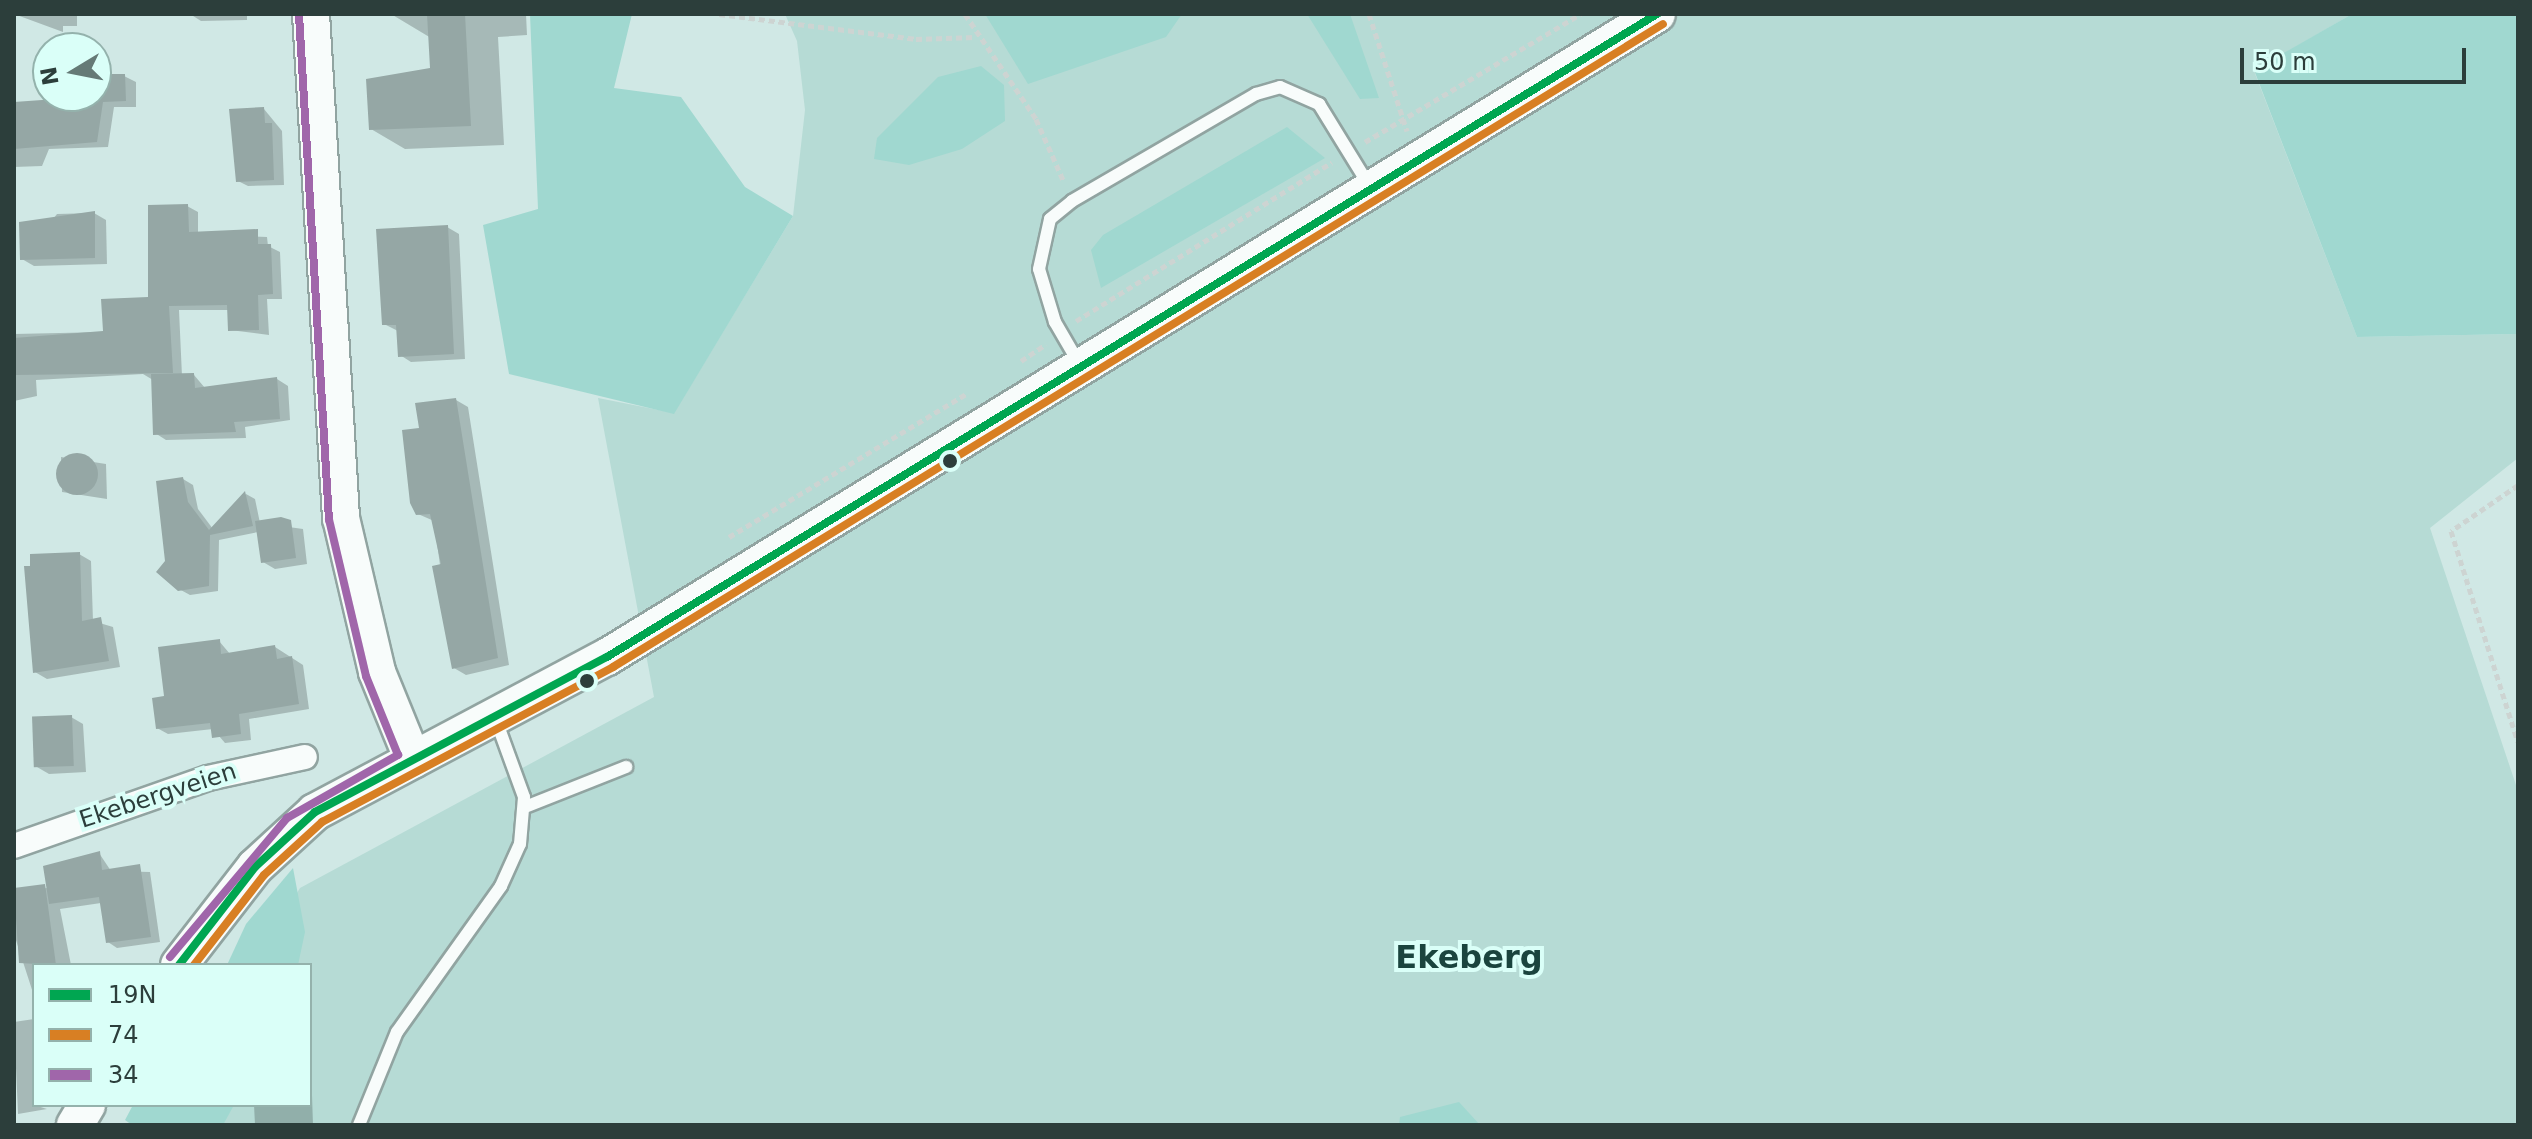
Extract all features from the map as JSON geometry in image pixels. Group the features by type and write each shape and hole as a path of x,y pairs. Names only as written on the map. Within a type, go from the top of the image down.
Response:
{"street":[{"path":"311,14 341,518 377,672 413,760"},
{"path":"181,963 295,827 413,760 496,720 1082,367 1657,14"},
{"name":"Ekebergveien","path":"14,846 208,778 305,757"},
{"path":"75,1125 86,1107"}],"lane":[{"path":"1082,367 1061,332 1038,251 1050,219 1072,201 1268,88 1293,89 1319,104 1371,189"},
{"path":"359,1125 397,1032 501,886 520,844 525,807 496,720"},
{"path":"525,807 626,767"}],"path":[{"path":"719,14 916,39 975,37"},
{"path":"965,14 975,37 1036,119 1072,201"},
{"path":"1369,14 1402,120"},
{"path":"1008,370 1061,332 1349,152 1581,14"},
{"path":"729,537 973,391"},
{"path":"2518,485 2451,531 2518,742"}],"green space":[{"path":"530,14 632,14 614,88 681,97 745,187 793,216 674,414 509,374 483,225 538,209"},
{"path":"785,14 2352,14 2254,71 2357,337 2518,334 2518,458 2430,528 2518,791 2518,1125 150,1125 161,1107 312,1107 312,963 253,963 300,888 654,697 598,398 674,413 793,216 805,110 797,41"},
{"path":"985,14 1182,14 1166,37 1028,84"},
{"path":"1307,14 1350,14 1379,98 1360,99"},
{"path":"2352,14 2518,14 2518,334 2357,337 2254,70"},
{"path":"981,66 1004,85 1005,121 962,149 909,165 874,159 877,138 938,77"},
{"path":"1287,127 1325,158 1101,288 1091,250 1103,235"},
{"path":"293,868 305,932 298,963 228,963 246,924"},
{"path":"1459,1102 1480,1125 1399,1125 1400,1117"},
{"path":"132,1107 233,1107 223,1125 132,1125 125,1120"}],"building":[{"path":"427,14 465,14 471,126 369,130 366,79 430,68"},
{"path":"112,74 125,74 126,101 112,102"},
{"path":"32,101 32,112 102,112 97,142 14,149 14,102"},
{"path":"264,107 265,123 272,123 274,180 236,182 229,109"},
{"path":"188,204 189,232 258,229 258,244 271,244 273,294 258,295 259,330 228,331 227,305 169,306 173,373 14,375 14,338 103,331 101,299 148,297 148,205"},
{"path":"95,211 95,258 20,260 19,222"},
{"path":"448,225 454,354 398,357 396,325 382,325 376,229"},
{"path":"194,373 195,388 277,377 280,419 234,422 236,432 153,435 151,374"},
{"path":"456,398 498,658 452,669 432,566 441,564 430,514 416,515 410,503 402,430 419,428 415,403"},
{"path":"77,453 92,459 98,474 92,489 77,495 62,489 56,474 62,459"},
{"path":"183,477 188,502 209,530 245,491 253,526 210,535 209,586 178,591 156,572 165,561 156,481"},
{"path":"281,517 291,520 296,558 261,563 255,521"},
{"path":"80,552 82,621 101,617 109,661 33,673 24,566 30,566 30,554"},
{"path":"220,639 221,654 275,645 277,659 292,656 299,704 239,714 241,734 212,738 210,723 156,729 152,698 164,696 158,647"},
{"path":"72,715 74,766 34,767 32,716"},
{"path":"100,851 102,870 140,864 151,937 106,943 99,897 49,904 43,866"},
{"path":"45,884 56,963 19,963 14,888"}],"transit line":[{"name":"19N","path":"181,963 255,867 315,812 607,657 1657,14"},
{"name":"34","path":"170,957 287,818 398,755 366,676 329,520 299,15"},
{"name":"74","path":"196,963 264,875 322,822 613,667 1663,24"}],"district":[{"name":"Ekeberg","path":"1469,957"}]}
